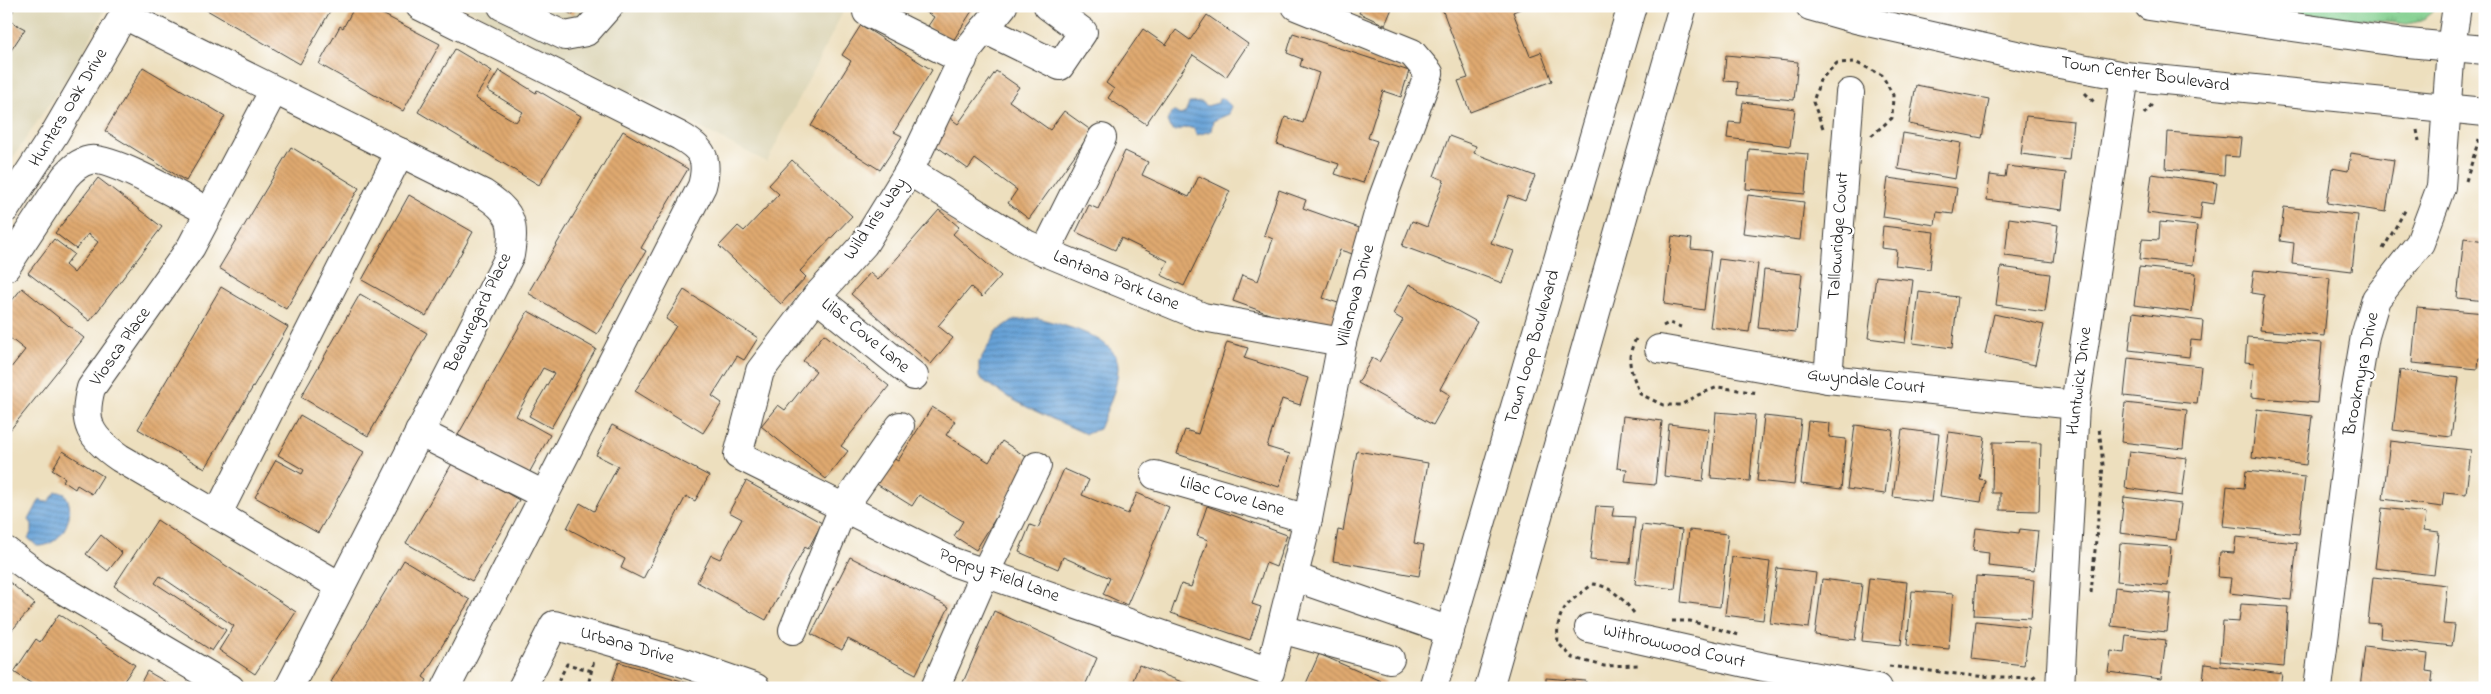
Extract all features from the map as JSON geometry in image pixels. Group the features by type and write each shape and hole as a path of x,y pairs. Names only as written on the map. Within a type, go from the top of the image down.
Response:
{"street":[{"path":"420,6 680,136 695,145 703,156 706,170 702,186 446,688"},
{"path":"502,6 565,36 586,32 608,6"},
{"name":"Wild Iris Way","path":"738,455 760,371 816,297 864,244 909,171 967,50 1003,6"},
{"path":"984,29 1060,66 1083,32 1048,6"},
{"name":"Villanova Drive","path":"1270,672 1308,519 1342,342 1382,200 1429,73 1412,53 1296,6"},
{"name":"Town Loop Boulevard","path":"1433,688 1632,6"},
{"path":"1489,688 1683,6"},
{"name":"Town Center Boulevard","path":"1810,6 1856,19 2038,60 2125,76 2448,109 2482,124"},
{"path":"2149,6 2397,42 2485,50"},
{"name":"Brookmyra Drive","path":"2318,688 2354,400 2365,336 2376,299 2420,243 2441,187 2451,47 2457,6"},
{"name":"Beauregard Place","path":"127,11 274,90 484,194 500,204 509,216 514,232 510,256 289,688"},
{"name":"Hunters Oak Drive","path":"6,208 55,133 127,11"},
{"path":"867,12 962,60"},
{"name":"Huntwick Drive","path":"2051,680 2075,405 2125,76"},
{"name":"Viosca Place","path":"274,90 209,212 175,271 91,388 86,407 89,429 101,445 340,586"},
{"name":"Tallowridge Court","path":"1828,379 1850,93"},
{"path":"1045,252 1102,138"},
{"path":"217,515 400,152"},
{"path":"6,267 65,177 76,166 90,160 104,160 209,212"},
{"name":"Lantana Park Lane","path":"909,171 1026,244 1203,317 1342,342"},
{"name":"Lilac Cove Lane","path":"816,297 914,376"},
{"name":"Gwyndale Court","path":"1653,337 1828,379 2075,405"},
{"path":"793,630 843,508 900,426"},
{"path":"419,432 544,495"},
{"name":"Poppy Field Lane","path":"738,455 953,562 1270,672"},
{"path":"936,688 985,573 1037,466"},
{"name":"Lilac Cove Lane","path":"1155,475 1308,519"},
{"path":"6,551 38,575 230,688"},
{"path":"1294,578 1450,631"},
{"name":"Urbana Drive","path":"522,688 554,625 678,661 756,688"},
{"name":"Withrowwood Court","path":"1588,628 1764,667 1883,677"},
{"path":"1281,629 1390,659"}],"path":[{"path":"2399,13 2400,6"},
{"path":"1825,131 1813,102 1820,80 1837,64 1855,62 1882,75 1892,95 1892,118 1866,140"},
{"path":"2079,87 2096,104 2095,114"},
{"path":"2142,115 2155,101"},
{"path":"2464,189 2482,124"},
{"path":"1686,332 1669,323 1653,337 1629,353 1632,372 1640,394 1663,405 1681,405 1698,395 1718,387 1762,393"},
{"path":"2090,601 2103,466 2099,421"},
{"path":"1640,620 1623,600 1605,585 1593,584 1565,604 1556,624 1558,643 1573,658 1604,666 1642,665"},
{"path":"1670,621 1690,621 1747,638"},
{"path":"555,688 567,664 592,671"},
{"path":"1883,677 1974,676 2051,680"}],"shaded area":[{"path":"6,6 107,6 80,58 6,168"},
{"path":"463,6 846,6 767,162"}],"green space":[{"path":"2230,6 2439,6 2421,21 2407,24"}],"water":[{"path":"1219,98 1223,98 1231,106 1229,114 1213,121 1211,131 1197,135 1194,129 1187,127 1176,131 1170,128 1167,121 1173,111 1180,115 1185,113 1189,103 1202,102 1207,106 1218,103"},
{"path":"1038,318 1074,329 1099,340 1116,357 1118,375 1112,399 1099,429 1086,434 1017,402 979,377 979,362 996,332 1013,320"},
{"path":"56,492 63,492 68,500 70,508 69,518 61,535 46,545 37,546 28,538 32,531 32,524 29,520 40,499 44,502 49,501"}],"building":[{"path":"6,6 14,9 8,20 25,29 6,58"},
{"path":"200,6 333,6 300,64"},
{"path":"355,6 367,6 440,44 403,111 319,64 340,26 343,28"},
{"path":"556,6 577,6 573,15"},
{"path":"917,6 975,6 953,41 928,26 934,17"},
{"path":"1362,6 1393,6 1385,25 1359,13"},
{"path":"1441,6 1527,6 1513,12 1530,56 1541,52 1552,81 1470,112 1458,81 1468,78"},
{"path":"1207,15 1248,44 1226,77 1193,55 1146,124 1108,98 1114,89 1106,83 1143,29 1166,45 1176,30 1190,40"},
{"path":"861,25 932,70 894,132 902,136 880,170 811,126 851,61 842,55"},
{"path":"1293,33 1409,71 1401,97 1383,91 1368,138 1377,141 1363,183 1335,174 1339,164 1277,144 1285,117 1303,123 1319,73 1300,66 1302,59 1287,53"},
{"path":"455,49 492,71 475,98 516,122 523,112 487,90 499,70 536,93 537,90 581,116 539,185 418,112"},
{"path":"1726,55 1798,62 1794,100 1737,95 1738,82 1724,81"},
{"path":"143,67 225,116 186,181 105,131"},
{"path":"996,71 1019,87 1009,101 1050,130 1064,111 1092,131 1029,219 1008,203 1017,190 975,159 968,169 932,143 950,118 958,124"},
{"path":"1916,85 1989,99 1982,138 1909,124"},
{"path":"1743,102 1795,109 1790,146 1727,138 1729,122 1740,123"},
{"path":"2026,116 2073,121 2069,160 2021,154"},
{"path":"623,131 688,169 641,248 646,251 597,334 528,293"},
{"path":"2168,132 2241,138 2239,157 2225,156 2224,175 2166,169"},
{"path":"1903,133 1961,143 1955,179 1898,169"},
{"path":"1449,136 1476,146 1474,153 1535,176 1525,201 1509,195 1491,243 1514,251 1502,283 1402,246 1412,221 1427,227 1444,180 1434,176"},
{"path":"291,147 359,188 286,309 219,268"},
{"path":"1749,149 1808,154 1805,194 1746,189"},
{"path":"1125,151 1148,162 1142,175 1189,197 1199,176 1230,191 1184,286 1161,275 1168,261 1121,238 1115,250 1076,232 1089,205 1098,209"},
{"path":"2351,153 2394,160 2386,212 2327,203 2332,168 2348,171"},
{"path":"792,160 852,216 800,271 806,277 781,304 719,246 738,226 744,231 779,194 769,185"},
{"path":"2007,166 2066,173 2062,210 1987,200 1990,175 2005,177"},
{"path":"2152,174 2217,183 2214,204 2202,202 2200,220 2147,213"},
{"path":"98,178 162,227 90,321 28,273 54,239 74,254 65,265 74,273 98,242 88,234 76,249 55,233"},
{"path":"1888,178 1957,188 1953,214 1937,212 1935,225 1883,217"},
{"path":"1279,190 1306,200 1303,208 1365,230 1356,255 1340,250 1323,298 1344,305 1333,337 1233,301 1242,275 1258,281 1273,239 1264,235"},
{"path":"409,195 473,232 426,316 362,280"},
{"path":"1748,195 1804,202 1800,240 1743,233"},
{"path":"2284,207 2358,215 2352,271 2292,264 2294,243 2280,241"},
{"path":"939,210 959,227 953,234 1001,276 982,297 971,287 938,326 953,338 931,364 851,294 870,273 878,280"},
{"path":"2009,218 2058,225 2053,262 2005,256"},
{"path":"2160,222 2197,226 2193,265 2140,259 2142,239 2159,240"},
{"path":"1883,226 1934,232 1930,269 1895,265 1897,250 1881,248"},
{"path":"1672,236 1692,239 1691,249 1711,251 1704,310 1664,304"},
{"path":"2464,238 2485,241 2485,301 2457,298"},
{"path":"1719,259 1758,264 1749,332 1710,327"},
{"path":"2001,267 2050,274 2045,312 1996,305"},
{"path":"2139,267 2196,273 2192,312 2134,305"},
{"path":"1764,270 1802,274 1796,332 1758,328"},
{"path":"2254,270 2330,278 2324,336 2260,330 2264,295 2251,293"},
{"path":"1876,276 1913,280 1905,343 1868,338"},
{"path":"1409,284 1477,322 1440,389 1450,395 1433,425 1358,383 1372,358 1379,362 1403,320 1393,314"},
{"path":"221,287 288,327 205,469 138,429"},
{"path":"22,288 84,338 6,435 6,374 25,350 6,335 6,308"},
{"path":"684,290 758,338 744,360 737,356 712,396 722,403 703,433 635,391 676,326 666,319"},
{"path":"1919,292 1958,297 1952,348 1913,343"},
{"path":"360,294 427,333 368,436 301,397"},
{"path":"2417,307 2485,313 2485,358 2479,358 2478,369 2412,363"},
{"path":"528,311 596,349 551,428 529,416 554,373 543,368 516,416 550,435 528,475 458,435"},
{"path":"2133,312 2203,321 2201,341 2191,340 2189,357 2129,350"},
{"path":"1994,314 2044,325 2035,365 1985,354"},
{"path":"824,334 889,386 841,446 848,451 826,479 761,426 778,405 785,410 816,371 803,361"},
{"path":"2247,337 2322,343 2317,403 2251,397 2254,363 2245,362"},
{"path":"1227,342 1248,348 1244,358 1308,378 1300,405 1282,399 1267,447 1290,454 1279,487 1177,454 1185,430 1198,434"},
{"path":"2128,358 2201,366 2197,404 2124,396"},
{"path":"2400,370 2459,378 2451,437 2393,430"},
{"path":"2125,403 2187,410 2183,449 2121,442"},
{"path":"932,407 955,421 946,435 989,462 1002,441 1031,460 976,550 954,536 963,521 919,495 912,506 875,483 891,457 898,461"},
{"path":"2257,409 2312,416 2306,465 2252,458"},
{"path":"1716,412 1755,415 1750,481 1711,478"},
{"path":"300,415 364,452 318,533 255,497 276,460 302,474 304,470 278,455"},
{"path":"1623,416 1662,421 1655,485 1625,482 1627,469 1617,468"},
{"path":"1764,416 1801,420 1794,485 1757,481"},
{"path":"1808,421 1830,423 1829,437 1846,439 1841,489 1801,484"},
{"path":"1669,424 1709,429 1703,481 1664,476"},
{"path":"612,425 709,476 695,501 686,496 643,579 621,568 625,559 567,528 580,503 594,511 618,466 596,455"},
{"path":"1855,425 1893,430 1885,494 1847,489"},
{"path":"1902,429 1939,434 1931,502 1893,497"},
{"path":"1949,432 1985,437 1979,479 1985,480 1981,502 1940,496"},
{"path":"2390,441 2471,450 2466,494 2444,492 2442,507 2383,499"},
{"path":"1993,442 2041,443 2039,511 2000,510 2000,493 1992,493"},
{"path":"63,451 103,476 92,494 77,485 75,489 63,481 65,478 52,470"},
{"path":"1357,451 1428,463 1414,543 1424,545 1419,576 1333,561 1338,530 1343,531"},
{"path":"2129,451 2187,458 2182,496 2125,488"},
{"path":"453,462 519,500 472,581 406,543"},
{"path":"1064,469 1089,480 1082,495 1128,514 1137,493 1169,507 1127,605 1103,594 1110,578 1063,557 1058,569 1019,552 1030,525 1038,528"},
{"path":"2246,471 2305,477 2299,534 2223,526 2227,486 2244,488"},
{"path":"746,481 822,523 808,549 805,547 766,620 697,582 711,555 720,559 742,519 729,512"},
{"path":"2124,497 2181,504 2176,540 2120,533"},
{"path":"1207,506 1287,535 1276,567 1266,563 1252,604 1261,607 1250,640 1171,613 1181,584 1191,587 1208,540 1197,536"},
{"path":"1596,506 1614,507 1612,516 1635,517 1630,563 1590,560"},
{"path":"2382,508 2426,513 2424,530 2439,532 2434,575 2375,568"},
{"path":"157,520 296,612 255,674 219,650 234,626 160,576 155,583 226,630 212,651 114,586"},
{"path":"1642,525 1682,530 1675,589 1635,584"},
{"path":"1976,528 2019,533 2020,529 2038,531 2034,571 1988,566 1989,553 1973,551"},
{"path":"1689,530 1728,534 1720,607 1681,602"},
{"path":"101,535 122,553 108,571 86,554"},
{"path":"2236,537 2297,543 2291,600 2229,593 2231,578 2218,577 2220,552 2234,553"},
{"path":"2120,543 2171,547 2168,586 2117,581"},
{"path":"850,557 949,607 916,674 848,639 842,650 811,634"},
{"path":"1732,557 1770,562 1763,620 1725,615"},
{"path":"404,560 470,600 423,677 427,680 423,688 341,688 331,682"},
{"path":"1777,568 1816,573 1809,628 1770,623"},
{"path":"1976,576 2034,580 2031,618 1974,615"},
{"path":"2373,577 2447,585 2443,624 2455,625 2452,646 2380,638 2381,624 2368,623"},
{"path":"1869,578 1907,582 1901,645 1862,641"},
{"path":"6,579 35,604 6,637"},
{"path":"1822,579 1862,584 1855,640 1815,635"},
{"path":"2115,587 2171,594 2167,632 2111,626"},
{"path":"1912,591 1953,594 1949,649 1907,645"},
{"path":"2241,604 2288,607 2284,667 2220,661 2223,621 2239,622"},
{"path":"994,611 1097,658 1084,688 961,687"},
{"path":"59,614 135,665 119,688 38,688 14,672 36,639 40,642"},
{"path":"1976,621 2029,627 2024,665 1972,659"},
{"path":"2126,635 2166,640 2161,679 2108,672 2111,651 2124,653"},
{"path":"2365,646 2428,654 2426,671 2433,672 2431,688 2360,688"},
{"path":"1319,654 1385,683 1383,688 1304,688"},
{"path":"619,662 701,687 701,688 610,688"},
{"path":"2205,664 2282,674 2280,688 2202,688"},
{"path":"1139,665 1197,688 1130,688"},
{"path":"147,671 176,688 138,688"},
{"path":"1546,678 1586,681 1585,688 1546,688"},
{"path":"2106,684 2132,686 2132,688 2106,688"},
{"path":"1592,685 1623,686 1623,688 1592,688"}]}
